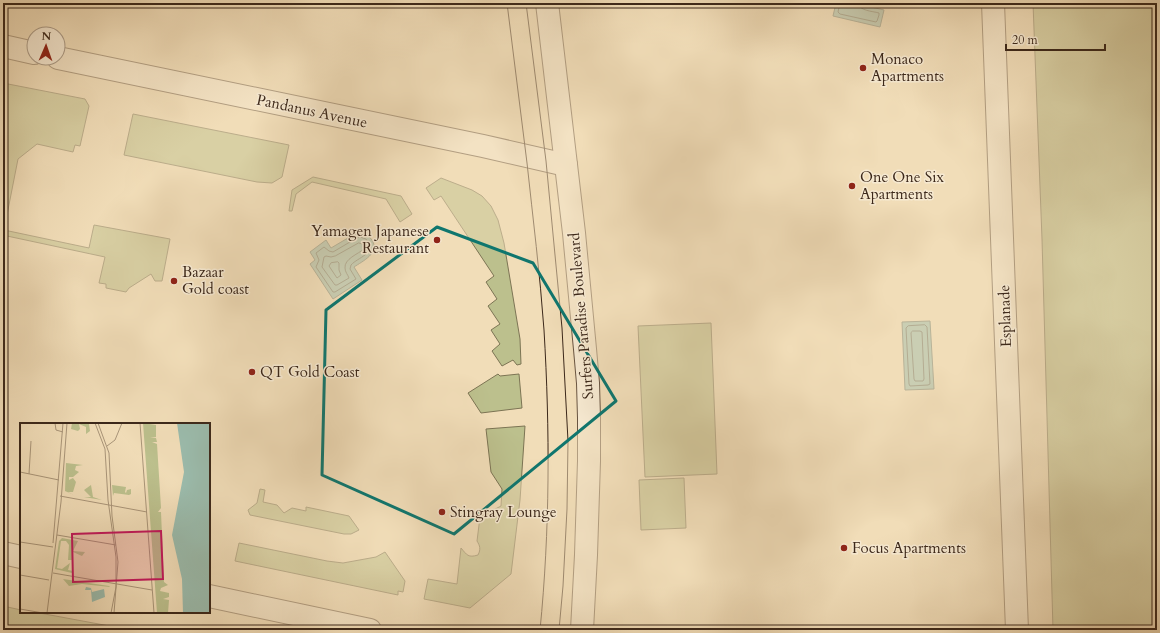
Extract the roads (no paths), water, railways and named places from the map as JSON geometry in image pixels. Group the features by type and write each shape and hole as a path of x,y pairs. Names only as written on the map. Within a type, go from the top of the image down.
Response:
{"street":[{"name":"Surfers Paradise Boulevard","path":"547,3 586,349 589,418 586,555 582,630"},
{"name":"Esplanade","path":"993,3 1017,630"},
{"path":"3,46 26,51"},
{"name":"Pandanus Avenue","path":"66,60 566,165"},
{"path":"3,553 20,557"},
{"path":"210,596 370,630"}],"water":[{"path":"836,3 854,3 884,10 880,27 833,16"},
{"path":"361,233 370,237 374,245 372,253 354,267 362,280 333,299 310,264 315,260 310,252 326,240 331,248 353,235"},
{"path":"930,321 934,389 905,390 902,322"}],"tram line":[{"path":"507,3 527,163 544,330 548,480 546,555 540,630"},
{"path":"526,3 546,161 562,328 568,441 567,509 559,630"}],"place":[{"name":"Monaco Apartments","path":"863,68"},
{"name":"One One Six Apartments","path":"852,186"},
{"name":"Yamagen Japanese Restaurant","path":"437,240"},
{"name":"Bazaar Gold coast","path":"174,281"},
{"name":"QT Gold Coast","path":"252,372"},
{"name":"Stingray Lounge","path":"442,512"},
{"name":"Focus Apartments","path":"844,548"}]}
